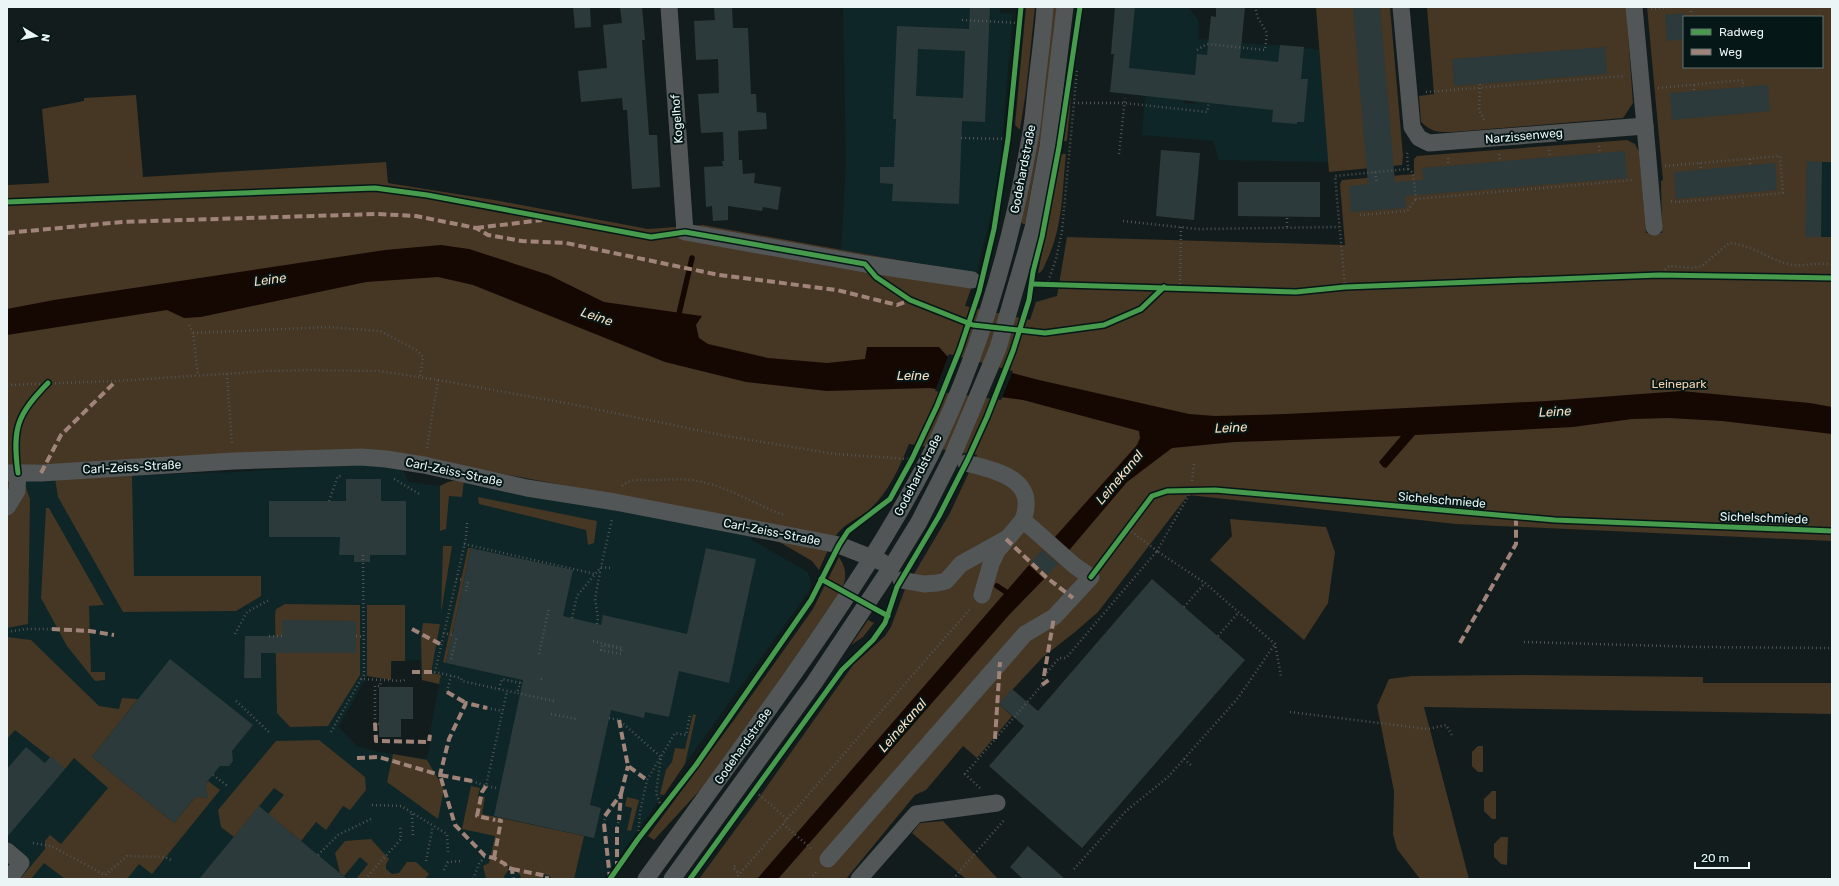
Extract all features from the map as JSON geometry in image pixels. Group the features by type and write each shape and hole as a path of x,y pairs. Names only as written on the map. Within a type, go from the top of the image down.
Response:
{"street":[{"name":"Kogelhof","path":"669,7 685,232 865,264 972,280"},
{"name":"Godehardstraße","path":"646,879 726,770 849,594 906,502 931,454 966,374 993,295 1013,217 1030,142 1045,7"},
{"name":"Godehardstraße","path":"672,879 814,684 892,566 959,460 1013,298 1033,228 1046,154 1065,7"},
{"path":"1401,7 1412,127 1419,138"},
{"path":"1634,9 1654,227"},
{"name":"Narzissenweg","path":"1419,138 1429,143 1645,126"},
{"name":"Carl-Zeiss-Straße","path":"13,473 41,473 234,461 361,457 386,459 424,465 527,488 606,501 839,545 892,566"},
{"path":"959,460 1007,475 1020,485 1025,497 1026,511 1023,520 997,551 991,564 982,595"},
{"path":"7,508 17,491 13,473"},
{"path":"823,857 1025,634 1054,616 1091,577 1075,566 1023,520"},
{"path":"901,580 924,584 937,584 946,580 961,564 1006,539"},
{"path":"858,879 916,814 997,803"},
{"path":"7,851 21,863 9,879"}],"path":[{"path":"1197,50 1207,44 1265,50 1266,32 1258,18 1255,7"},
{"path":"1634,9 1673,7"},
{"path":"1691,7 1691,12"},
{"path":"1018,30 1020,15"},
{"path":"962,20 1019,23"},
{"path":"1070,78 1074,63"},
{"path":"1047,285 1056,260 1062,231 1074,103 1074,63"},
{"path":"1409,94 1480,86 1641,82 1694,85 1742,80 1743,87"},
{"path":"1694,85 1694,91"},
{"path":"1480,86 1479,110 1485,123 1487,139"},
{"path":"1120,154 1125,98"},
{"path":"1074,103 1124,103 1207,112 1208,102"},
{"path":"1007,146 1009,131"},
{"path":"961,138 1008,139"},
{"path":"1408,169 1407,154 1419,138"},
{"path":"1416,199 1649,174 1700,163 1780,156 1783,192 1678,202 1651,198"},
{"path":"1750,159 1750,165"},
{"path":"1700,163 1701,170"},
{"path":"1345,287 1335,176 1408,169 1413,173 1416,199 1407,211 1360,215"},
{"path":"1376,172 1376,183"},
{"path":"1287,216 1287,228"},
{"path":"1123,221 1197,229 1339,227"},
{"path":"1181,227 1177,288 1187,288"},
{"path":"1662,276 1669,266 1693,268 1702,266 1729,243 1739,244 1790,264 1803,265 1822,262 1832,265"},
{"path":"1659,268 1662,276"},
{"path":"1651,276 1662,276"},
{"path":"1040,284 1054,285"},
{"path":"1338,288 1352,286"},
{"path":"189,325 194,332 198,375"},
{"path":"194,332 329,327 380,331 421,354 423,357 420,377"},
{"path":"7,385 116,381 198,375 308,370 379,372 438,380 571,404 726,436 835,454 913,457 908,466"},
{"path":"227,374 234,461"},
{"path":"424,465 438,380"},
{"path":"40,391 48,383"},
{"path":"1192,481 1194,464"},
{"path":"329,501 338,476 347,474"},
{"path":"390,477 421,495"},
{"path":"606,501 626,482 681,479 698,481 723,489 787,516"},
{"path":"1185,491 1199,491"},
{"path":"997,803 965,774 1042,685 1044,676 1059,658 1066,658 1157,551 1191,491"},
{"path":"467,523 464,544 435,672 460,678 462,681 554,701"},
{"path":"1123,535 1132,523"},
{"path":"1128,529 1157,551 1205,583 1275,644 1281,676"},
{"path":"597,624 598,618 595,599 609,535"},
{"path":"464,544 595,574"},
{"path":"331,732 364,675 363,555"},
{"path":"601,567 610,568"},
{"path":"572,618 577,596 601,567"},
{"path":"456,578 464,580"},
{"path":"466,591 468,581"},
{"path":"1184,607 1205,583"},
{"path":"735,879 982,595"},
{"path":"235,634 247,612 269,600"},
{"path":"539,654 549,608"},
{"path":"1218,636 1239,612"},
{"path":"7,632 26,629 52,629"},
{"path":"443,633 452,635"},
{"path":"269,636 282,636"},
{"path":"356,636 363,636"},
{"path":"451,659 457,636"},
{"path":"593,641 622,648 621,654 601,650 602,645 621,649"},
{"path":"1524,642 1701,647 1832,648"},
{"path":"1074,869 1126,811 1168,777 1238,698 1275,644"},
{"path":"447,692 451,676"},
{"path":"361,679 381,681 403,681 406,679"},
{"path":"500,689 502,679 508,680 520,683 517,693"},
{"path":"541,679 545,680"},
{"path":"379,724 375,723 375,686 380,686 381,681"},
{"path":"486,786 507,691"},
{"path":"236,701 270,733"},
{"path":"487,708 503,711"},
{"path":"1290,712 1428,729 1446,725 1453,737"},
{"path":"551,714 576,720"},
{"path":"638,839 640,812 647,780 675,733 686,734 690,716"},
{"path":"609,718 619,720 661,757"},
{"path":"661,757 656,793 662,809"},
{"path":"1184,759 1192,766"},
{"path":"213,775 228,787"},
{"path":"472,781 496,788"},
{"path":"750,797 759,784"},
{"path":"754,790 787,819"},
{"path":"657,815 667,802"},
{"path":"372,805 401,806 447,834 448,852"},
{"path":"412,814 414,837"},
{"path":"953,879 1010,814"},
{"path":"604,824 605,816"},
{"path":"318,855 338,835 371,819"},
{"path":"617,827 619,820"},
{"path":"783,824 823,857"},
{"path":"365,879 401,838 400,826"},
{"path":"426,861 433,826"},
{"path":"634,845 643,833"},
{"path":"33,842 51,846 105,875 127,856 165,857 171,860"},
{"path":"473,879 479,864 485,856"},
{"path":"444,870 448,862 463,861"},
{"path":"735,866 734,868 740,874"}],"shaded area":[{"path":"843,7 1000,7 1000,13 1013,14 1000,162 992,211 976,274 841,250 846,164"},
{"path":"1115,7 1188,7 1199,21 1198,39 1280,45 1320,50 1329,162 1219,160 1213,141 1142,135 1145,96 1184,99 1184,103 1195,104 1205,76 1112,67 1114,54 1111,54"},
{"path":"1807,161 1832,162 1832,237 1805,237"},
{"path":"367,464 403,471 408,482 440,486 457,480 749,535 752,540 808,572 811,583 809,591 603,879 543,879 542,874 520,875 521,879 505,879 504,877 483,866 486,879 7,879 7,479 235,472","holes":["420,660 421,680 439,684 430,732 432,733 427,759 379,752 357,746 339,727 367,676 391,680 392,661"]}],"green space":[{"path":"1026,7 1035,7 1026,91 1019,129 1015,125"},
{"path":"1053,7 1057,7 1042,130 1025,224 1023,224 1021,222"},
{"path":"1316,7 1390,7 1403,156 1402,165 1329,172"},
{"path":"1427,7 1626,7 1633,103 1623,118 1453,132 1439,132 1432,130 1421,122 1419,96 1434,94"},
{"name":"Leinepark","path":"1647,7 1832,7 1832,162 1807,162 1806,237 1832,237 1832,541 1456,524 1188,495 1098,612 1043,657 999,704 1012,716 977,758 963,746 926,790 915,795 846,879 699,879 853,665 885,636 891,627 905,589 950,513 977,455 909,444 888,488 869,510 846,525 835,537 383,451 7,466 7,185 49,183 42,109 84,101 84,98 136,95 143,177 386,162 388,183 500,201 648,229 703,225 976,274 965,306 1030,320 1036,302 1057,296 1067,237 1345,245 1340,184 1342,180 1414,174 1414,159 1417,156 1627,140 1635,144 1639,152 1646,233 1662,233 1661,181 1663,180"},
{"path":"1074,62 1067,141 1062,141"},
{"path":"1061,154 1066,154 1059,223 1052,249 1043,269 1038,273"},
{"path":"132,476 134,576 261,576 261,596 236,611 123,612 58,497 55,478"},
{"path":"7,479 23,480 30,499 28,624 7,628"},
{"path":"457,480 464,480 462,497 449,496 446,529 440,531 440,486"},
{"path":"478,497 597,521 594,543 588,545 586,530 479,504"},
{"path":"46,508 49,508 104,605 89,606 91,672 105,672 105,680 95,681 67,646 41,598"},
{"path":"1230,519 1326,527 1335,552 1328,603 1304,640 1210,560 1232,536"},
{"path":"776,540 828,550 819,570 812,561"},
{"path":"443,546 452,546 441,613"},
{"path":"468,548 471,548 446,663 443,662"},
{"path":"839,557 845,570 845,578 841,591 701,789 654,840 648,836 734,720 813,609"},
{"path":"285,604 360,605 360,675 328,726 290,727 277,713 275,615 276,609"},
{"path":"367,605 405,605 405,661 391,661 391,680 367,676"},
{"path":"868,620 874,623 863,637 851,645"},
{"path":"423,623 440,624 431,673 441,675 439,684 422,680 421,637"},
{"path":"7,637 31,640 99,706 119,709 122,698 138,699 92,757 174,823 197,795 207,793 207,789 204,786 208,781 220,790 152,874 139,864 127,879 65,879 44,863 31,879 20,879 45,849 45,841 50,835 61,844 108,788 74,758 65,769 15,730 7,739"},
{"path":"1524,675 1703,677 1703,683 1832,683 1832,714 1424,707 1469,879 1420,879 1397,849 1393,834 1394,791 1377,706 1389,679 1412,676"},
{"path":"693,714 696,715 685,764 664,795 660,794 666,770 672,762 675,748 685,749"},
{"path":"319,740 365,777 366,790 350,810 343,806 326,830 316,822 301,841 268,814 284,795 274,788 234,837 221,827 218,810 276,741"},
{"path":"1478,746 1483,746 1483,772 1478,772 1472,766 1472,752"},
{"path":"393,754 427,760 444,789 438,819 387,782"},
{"path":"471,786 480,788 478,796 485,797 482,814 584,836 574,879 551,879 550,876 543,874 543,879 521,879 515,868 508,866 508,871 504,876 505,879 486,879 483,866 489,863 495,836 462,829"},
{"path":"1492,791 1496,791 1496,819 1492,819 1484,811 1484,799"},
{"path":"627,797 639,800 631,831 627,830 632,808 625,806"},
{"path":"943,821 998,879 966,879 912,833 920,823"},
{"path":"1501,837 1508,837 1507,865 1501,864 1494,857 1494,844"},
{"path":"371,839 389,859 386,864 386,869 392,874 399,873 407,862 416,862 429,874 425,879 356,879 368,864 360,857 344,876 340,873 335,853 345,841"}],"water":[{"path":"441,245 469,249 549,275 604,302 702,316 696,325 699,338 708,344 768,358 827,363 865,359 867,347 939,347 947,356 1039,380 1189,414 1215,416 1286,414 1547,401 1681,391 1810,403 1832,407 1832,434 1722,421 1669,418 1632,419 1573,427 1415,435 1386,468 1379,462 1401,436 1235,442 1172,448 1127,482 1060,561 1055,537 1137,445 1140,438 1139,431 1023,400 929,388 827,391 746,382 665,362 473,285 438,277 366,282 201,317 184,318 167,310 7,335 7,309 54,300 385,250"},
{"name":"Leinekanal","path":"1029,565 1044,579 1009,615 778,879 757,879"}],"pier":[{"path":"949,354 1013,371 1001,400 935,391"}],"building":[{"path":"573,7 590,7 591,27 575,28"},
{"path":"620,7 642,7 645,40 642,40 649,135 657,135 660,187 632,189 627,110 623,110 622,98 581,102 578,71 607,68 603,25 622,23"},
{"path":"714,7 732,7 733,28 748,28 751,94 756,94 757,112 766,113 767,129 738,131 739,160 742,160 743,174 755,173 754,183 781,187 778,210 763,207 762,211 728,206 728,220 713,221 712,206 706,207 704,167 723,166 723,132 701,133 698,94 719,93 718,59 696,60 694,21 715,20"},
{"path":"970,7 990,7 985,122 962,121 959,204 892,201 893,184 880,183 880,167 894,167 896,119 893,119 897,26 969,29","holes":["918,49 965,51 963,98 916,96"]},
{"path":"1115,7 1135,7 1129,68 1195,75 1197,54 1207,55 1211,16 1216,17 1216,7 1245,7 1240,58 1278,62 1280,45 1304,47 1301,79 1308,79 1304,122 1297,122 1297,124 1272,122 1273,110 1110,92 1114,54 1111,54"},
{"path":"1353,7 1380,7 1395,182 1423,180 1422,168 1625,151 1627,178 1405,196 1406,208 1351,212 1349,186 1368,184"},
{"path":"1684,13 1683,39 1667,41 1665,15"},
{"path":"1605,47 1607,74 1454,86 1452,59"},
{"path":"1768,85 1770,111 1672,120 1670,93"},
{"path":"1161,150 1200,153 1194,220 1156,216"},
{"path":"1807,161 1822,162 1821,237 1805,237"},
{"path":"1775,163 1777,190 1676,199 1674,172"},
{"path":"1238,182 1320,182 1320,217 1238,216"},
{"path":"346,479 381,479 381,501 406,501 406,555 370,555 370,562 354,562 354,555 339,555 340,537 269,537 269,501 346,501"},
{"path":"471,548 573,570 563,616 601,625 603,615 687,634 706,548 756,559 729,683 679,671 669,717 645,712 644,718 611,710 590,805 601,808 594,838 494,816 523,680 446,663"},
{"path":"1042,550 1058,564 1047,575 1032,561"},
{"path":"1152,579 1245,660 1082,848 989,766 1024,726 999,704 1012,689 1038,711"},
{"path":"282,620 356,621 356,653 261,653 261,678 244,678 245,636 282,636"},
{"path":"170,659 253,725 232,751 233,761 229,766 220,766 206,783 208,798 195,797 174,823 92,757"},
{"path":"379,687 413,687 413,719 401,719 401,737 379,737"},
{"path":"26,747 45,763 51,756 65,769 7,837 7,769"},
{"path":"259,806 301,841 347,879 199,879"},
{"path":"1028,846 1065,879 1023,879 1010,867"}],"waterway":[{"path":"678,318 692,258"},
{"path":"997,586 1012,596"}],"marked path":[{"path":"7,233 122,222 376,214 416,216 476,228 488,235 522,241 566,243 719,275 837,290 897,305 910,300"},
{"path":"476,228 542,220"},
{"path":"41,473 61,435 116,381"},
{"path":"1460,643 1516,544 1516,517"},
{"path":"1006,539 1046,577 1073,598"},
{"path":"1044,676 1054,617"},
{"path":"52,629 90,631 114,635"},
{"path":"412,629 440,644"},
{"path":"995,739 1000,662"},
{"path":"412,672 435,672"},
{"path":"1042,685 1050,679"},
{"path":"447,692 466,703"},
{"path":"357,758 379,757 440,775 449,739 466,703 487,708"},
{"path":"619,720 628,766 647,780"},
{"path":"375,723 376,741 429,742 430,735"},
{"path":"621,794 628,766"},
{"path":"472,781 440,775 455,825 485,856 494,858 505,864 506,867 512,869 513,879"},
{"path":"486,786 482,792 477,816 495,820"},
{"path":"605,816 621,794 619,820"},
{"path":"494,858 501,821 498,820"},
{"path":"604,824 610,878"},
{"path":"617,827 617,869"},
{"path":"512,869 547,876 547,879"}],"cycle path":[{"path":"610,879 638,839 696,765 811,600 839,545 848,531 890,499 912,459 937,406 960,349 979,292 994,229 1008,139 1021,7"},
{"path":"690,879 842,670 873,640 885,623 897,587 939,516 968,459 987,417 1013,351 1029,300 1033,272 1042,237 1059,147 1080,7"},
{"path":"7,202 375,188 427,195 651,237 685,232 865,264 876,277 910,300 973,325 1045,333 1104,325 1141,309 1164,287"},
{"path":"1032,284 1296,292 1345,287 1659,275 1832,278"},
{"path":"18,473 16,444 19,423 29,404 48,383"},
{"name":"Sichelschmiede","path":"1091,577 1152,496 1167,491 1215,490 1555,520 1832,531"},
{"path":"821,579 888,616"}],"water label":[{"name":"Leine","path":"270,279"},
{"name":"Leine","path":"597,316"},
{"name":"Leine","path":"913,375"},
{"name":"Leine","path":"1555,411"},
{"name":"Leine","path":"1231,427"}]}
